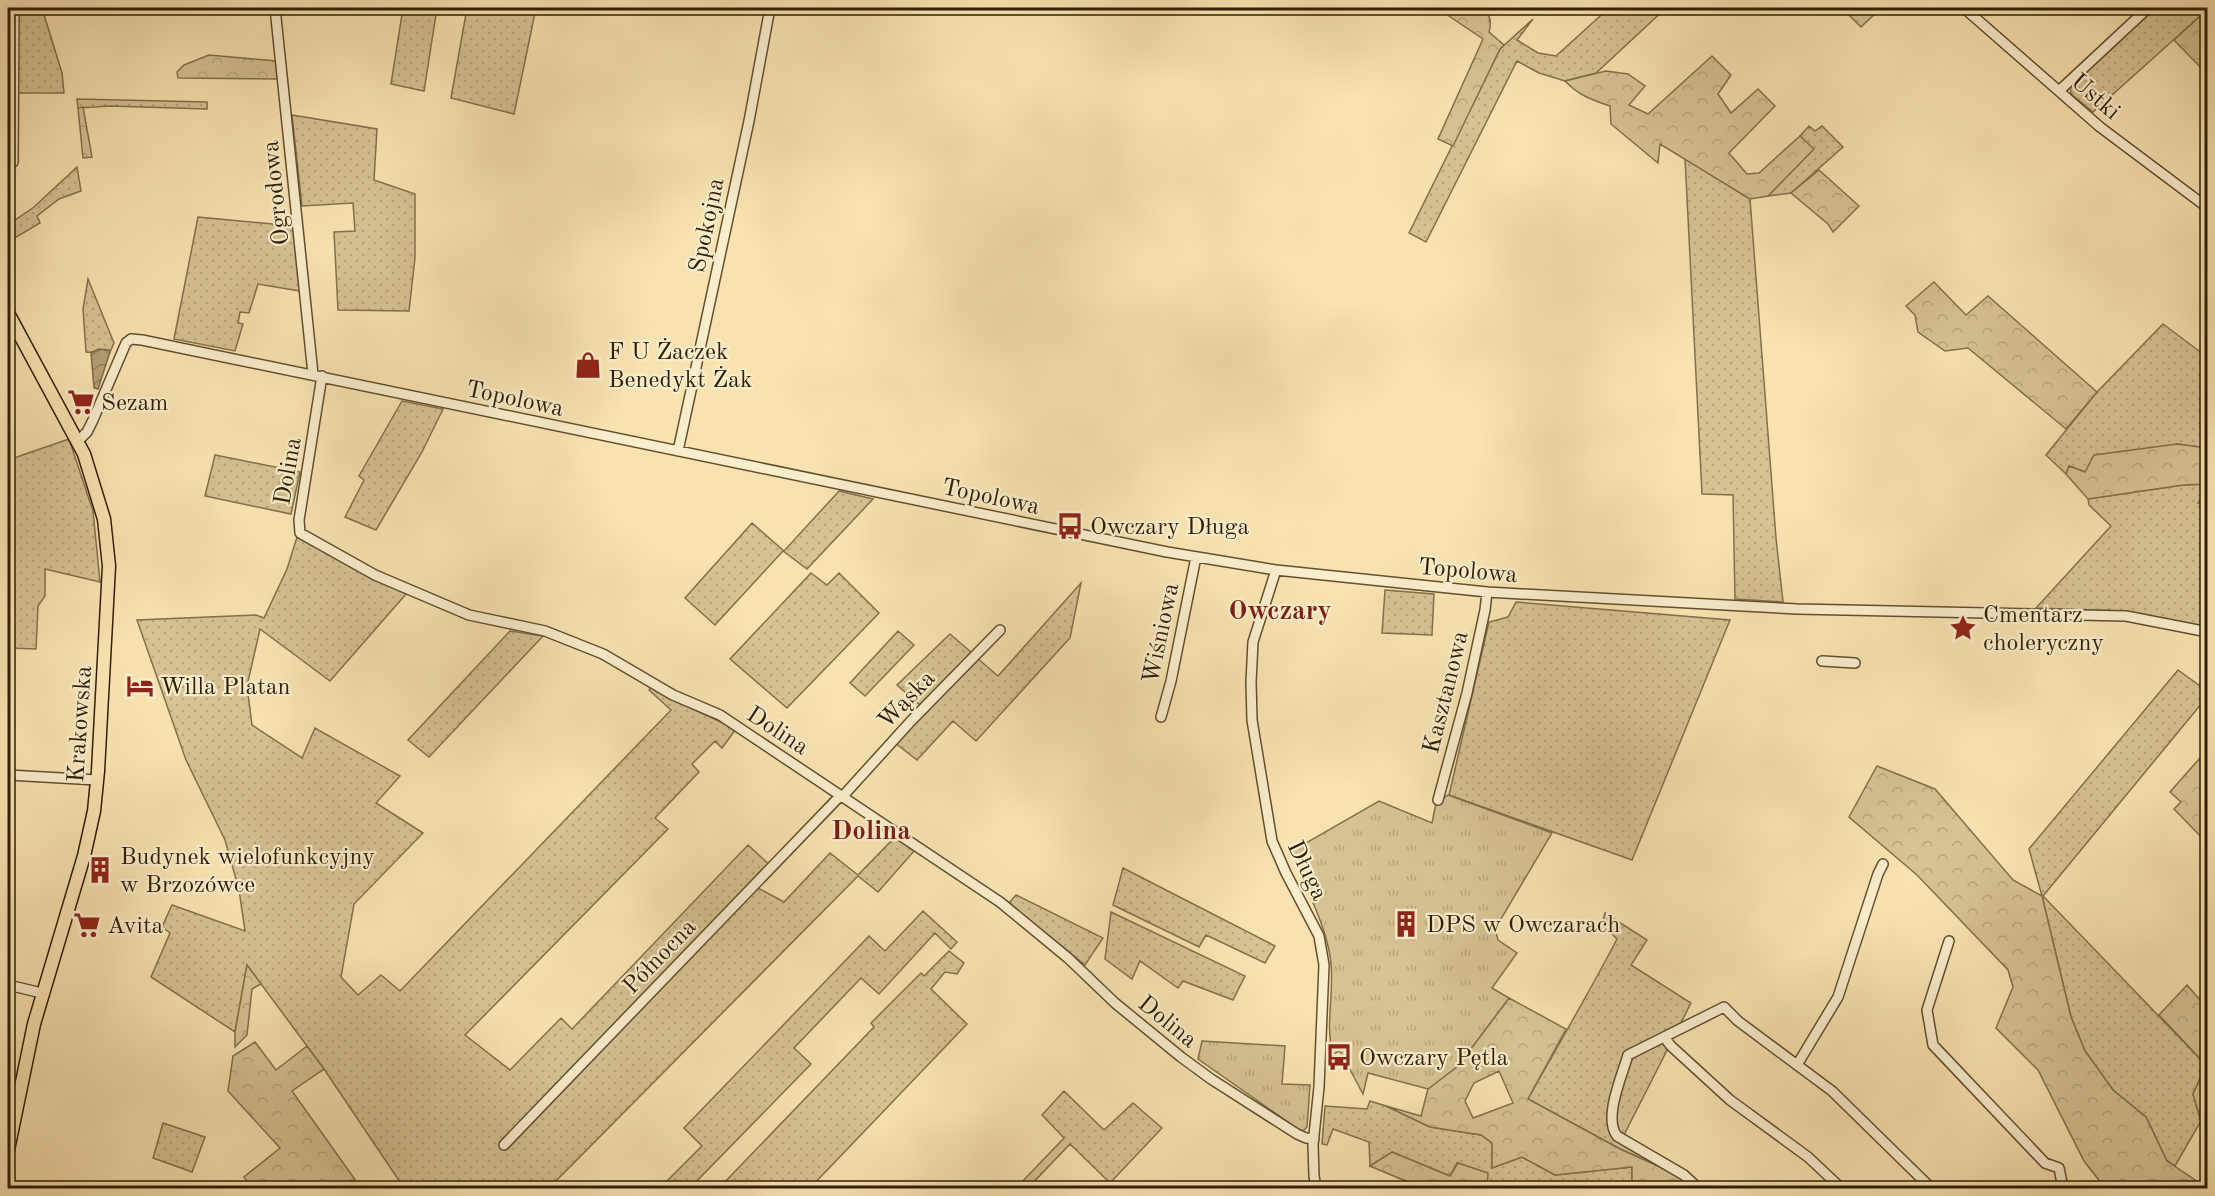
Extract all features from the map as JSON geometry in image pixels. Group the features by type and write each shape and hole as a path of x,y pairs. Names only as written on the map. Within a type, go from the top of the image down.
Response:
{"main road":[{"name":"Krakowska","path":"8,313 78,441 99,498 109,550 109,588 97,780 90,833 28,1047 8,1150"}],"street":[{"path":"8,162 12,162 14,8"},
{"name":"Ogrodowa","path":"275,8 318,375"},
{"name":"Spokojna","path":"678,451 749,121 770,8"},
{"name":"Ustki","path":"1964,8 2100,127 2208,208"},
{"path":"2060,90 2148,8"},
{"name":"Topolowa","path":"78,441 92,422 121,352 131,339 318,375 1196,557 1276,570 1487,592 1604,600 1831,610 2126,616 2208,632"},
{"name":"Dolina","path":"318,375 299,520 300,533 375,575 469,615 545,632 603,654 673,695 720,715 1013,912 1068,958 1115,1003 1180,1057 1298,1134 1314,1139"},
{"name":"Wiśniowa","path":"1161,717 1171,681 1196,557"},
{"name":"Długa","path":"1276,570 1253,642 1252,720 1272,841 1319,936 1324,965 1319,1087 1314,1139 1316,1188"},
{"name":"Kasztanowa","path":"1438,800 1467,693 1487,592"},
{"path":"1831,610 1831,622"},
{"name":"Wąska","path":"842,795 1000,630"},
{"path":"1822,661 1856,663"},
{"path":"8,775 97,780"},
{"name":"Północna","path":"504,1145 842,795"},
{"path":"1797,1065 1838,997 1883,864"},
{"path":"1949,941 1927,1010 1933,1045 2045,1163 2059,1168 2063,1188"},
{"path":"8,986 42,993"},
{"path":"1698,1188 1684,1175 1617,1136 1612,1130 1611,1122 1628,1055 1724,1007 1738,1021 1832,1091 1931,1188"},
{"path":"1664,1037 1730,1100 1808,1157 1841,1188"}],"green space":[{"path":"1465,7 1482,10 1488,15 1489,32 1504,45 1453,146 1438,139 1483,39 1437,8"},
{"path":"16,8 42,8 62,73 64,93 16,93"},
{"path":"403,8 437,8 424,91 391,84"},
{"path":"467,8 536,8 514,114 451,98"},
{"path":"1609,8 1666,8 1596,73 1565,81 1539,73 1517,61 1426,242 1409,233 1500,49 1533,19 1517,40 1538,53 1556,56"},
{"path":"1852,8 1881,8 1861,27 1847,13"},
{"path":"2154,8 2207,8 2207,10 2093,112 2071,94 2070,84"},
{"path":"2207,10 2207,74 2174,40"},
{"path":"209,55 277,61 279,79 178,78 177,72 184,65"},
{"path":"1712,56 1731,75 1718,94 1731,113 1758,89 1775,106 1729,153 1747,174 1759,173 1800,136 1814,149 1768,196 1750,199 1660,144 1658,163 1611,124 1610,106 1586,97 1565,81 1606,71 1628,74 1645,86 1629,105 1648,114"},
{"path":"77,99 207,102 207,109 110,106 78,108"},
{"path":"83,107 92,157 83,158 78,108"},
{"path":"292,115 377,129 374,180 415,194 415,258 409,311 338,310 334,232 355,231 353,203 302,206"},
{"path":"1809,126 1815,131 1822,126 1843,147 1791,193 1768,196 1813,149 1800,136"},
{"path":"1685,158 1750,199 1783,602 1735,599 1733,495 1702,494"},
{"path":"77,167 81,191 59,199 37,216 40,223 8,242 8,225 34,207"},
{"path":"1819,170 1859,206 1833,232 1828,224 1791,193"},
{"path":"198,217 294,226 300,291 258,284 249,313 240,312 238,323 243,324 235,351 174,339"},
{"path":"88,279 114,343 110,352 105,350 86,352 83,309"},
{"path":"1934,282 1966,315 1988,296 2097,392 2066,429 1968,348 1945,351 1918,332 1915,315 1906,306"},
{"path":"2163,324 2207,357 2207,448 2177,444 2085,472 2069,466 2066,474 2046,455 2097,392"},
{"path":"402,401 443,409 422,452 376,530 345,517 364,480 359,476"},
{"path":"69,439 93,511 100,582 45,569 45,596 38,606 36,649 8,648 8,460"},
{"path":"2177,444 2207,448 2207,484 2183,485 2088,499 2066,474 2069,466 2085,472 2094,455"},
{"path":"215,455 300,472 291,514 205,496"},
{"path":"2207,484 2207,490 2198,503 2207,505 2207,627 2121,611 2036,608 2111,526 2089,505 2088,499 2183,485"},
{"path":"839,491 873,499 807,569 783,551 715,625 685,598 752,523 784,551"},
{"path":"297,537 407,593 330,681 260,629 247,686 252,725 302,758 315,728 400,776 376,803 423,833 354,904 341,977 358,995 381,975 400,991 671,710 649,690 652,686 680,703 736,729 722,748 715,741 692,764 699,772 655,818 668,829 465,1035 510,1070 561,1018 572,1029 748,845 775,870 758,888 784,902 830,853 858,875 895,837 915,850 878,892 858,876 549,1188 404,1188 324,1069 247,965 235,1032 151,977 170,933 162,927 172,905 245,931 239,890 225,840 186,760 137,620 256,615 264,618 287,569"},
{"path":"811,573 827,585 839,573 879,613 787,708 730,659"},
{"path":"1081,583 1070,638 976,741 953,721 917,760 895,743 977,658 998,676"},
{"path":"1385,590 1434,594 1432,635 1382,633"},
{"path":"1516,602 1730,620 1632,860 1449,795 1489,622 1508,617"},
{"path":"510,631 543,636 429,757 408,740"},
{"path":"898,631 914,645 865,696 850,683"},
{"path":"950,634 972,653 921,706 897,685"},
{"path":"2178,670 2207,691 2207,697 2043,896 2206,1065 2193,1094 2201,1121 2175,1166 2167,1161 2146,1117 2113,1090 2085,1051 2071,1017 2029,849"},
{"path":"2207,750 2207,843 2174,809 2181,802 2170,792"},
{"path":"1877,766 1935,789 2013,880 2042,896 2071,1017 2085,1051 2113,1090 2146,1117 2167,1161 2207,1188 2105,1188 2084,1161 2038,1070 1996,1028 2013,987 2008,970 1917,875 1849,817"},
{"path":"1448,795 1552,833 1495,929 1498,940 1517,953 1492,988 1509,998 1458,1066 1428,1089 1368,1073 1363,1094 1340,1051 1333,1054 1330,1030 1332,981 1330,956 1319,916 1292,851 1379,801 1432,823 1436,803"},
{"path":"1123,868 1275,946 1265,963 1206,935 1199,947 1113,905"},
{"path":"1016,895 1103,938 1085,965 1009,903"},
{"path":"923,911 957,942 951,949 935,933 879,994 861,978 794,1048 811,1064 690,1188 660,1188 702,1146 684,1128 869,936 885,951"},
{"path":"1111,912 1245,976 1233,1000 1183,981 1178,988 1140,961 1132,979 1105,959"},
{"path":"1605,913 1647,940 1631,965 1691,1003 1624,1135 1678,1175 1620,1149 1528,1099 1617,939 1602,924"},
{"path":"949,951 964,963 957,974 945,972 931,989 967,1024 810,1188 719,1188 874,1027 871,1023 921,973 924,976"},
{"path":"247,965 261,984 252,989 247,1035 235,1047 235,1032"},
{"path":"2187,985 2207,1008 2207,1124 2201,1121 2193,1094 2206,1065 2159,1015"},
{"path":"1509,998 1566,1029 1528,1099 1620,1149 1678,1175 1696,1188 1632,1188 1632,1167 1555,1175 1522,1157 1492,1168 1492,1143 1481,1135 1430,1127 1386,1106 1421,1116 1428,1089 1458,1066","holes":["1499,1071 1513,1103 1473,1118 1465,1101 1474,1083"]},
{"path":"1202,1041 1285,1046 1282,1084 1310,1085 1307,1127 1302,1132 1198,1059"},
{"path":"255,1042 276,1070 307,1046 324,1069 292,1091 361,1188 252,1188 244,1177 280,1148 228,1091 233,1056"},
{"path":"1064,1091 1104,1130 1133,1103 1162,1128 1110,1183 1070,1144 1028,1188 1016,1188 1064,1138 1042,1115"},
{"path":"1370,1101 1430,1127 1481,1135 1492,1143 1492,1168 1522,1157 1555,1175 1632,1167 1632,1188 1487,1188 1487,1173 1457,1163 1450,1176 1392,1152 1370,1166 1369,1142 1333,1129 1327,1145 1322,1144 1325,1106 1367,1109"},
{"path":"163,1123 205,1137 192,1172 153,1158"},
{"path":"1392,1152 1450,1176 1458,1163 1488,1173 1487,1188 1422,1188 1370,1166"}],"water":[{"path":"99,349 110,352 98,389 94,388 91,353"}],"place":[{"name":"F U Żaczek Benedykt Żak","path":"588,365"},
{"name":"Sezam","path":"81,402"},
{"name":"Owczary Długa","path":"1070,526"},
{"name":"Cmentarz choleryczny","path":"1963,628"},
{"name":"Willa Platan","path":"140,686"},
{"name":"Budynek wielofunkcyjny w Brzozówce","path":"100,870"},
{"name":"DPS w Owczarach","path":"1406,924"},
{"name":"Avita","path":"87,925"},
{"name":"Owczary Pętla","path":"1339,1057"}],"district":[{"name":"Owczary","path":"1280,610"},
{"name":"Dolina","path":"871,830"}]}
